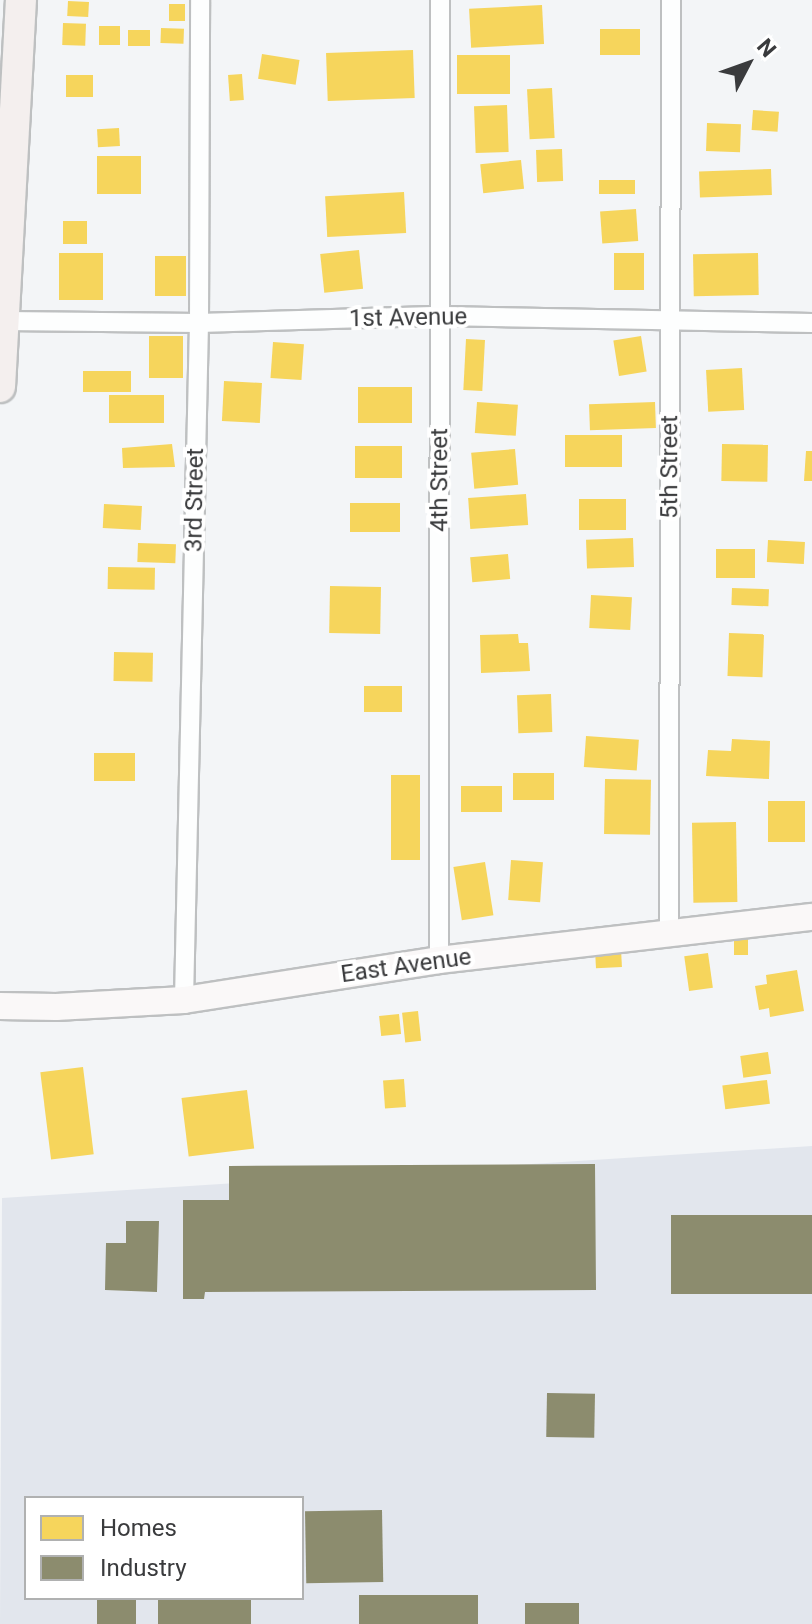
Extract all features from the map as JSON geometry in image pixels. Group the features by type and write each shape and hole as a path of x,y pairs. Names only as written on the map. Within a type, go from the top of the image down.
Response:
{"highway":[{"path":"0,387 19,38 18,0"}],"main road":[{"name":"East Avenue","path":"0,1006 56,1007 184,1000 439,960 812,917"}],"street":[{"name":"3rd Street","path":"184,1000 199,323 200,0"},
{"name":"4th Street","path":"439,960 440,0"},
{"name":"5th Street","path":"669,933 671,0"},
{"name":"1st Avenue","path":"4,321 199,323 441,316 812,323"}],"shaded area":[{"path":"812,1146 812,1624 0,1624 2,1198"}],"building: Homes":[{"path":"68,1 89,2 88,17 67,16"},
{"path":"169,4 185,4 185,21 169,21"},
{"path":"542,5 544,44 471,48 469,9"},
{"path":"63,23 86,24 85,46 62,45"},
{"path":"99,26 120,26 120,45 99,45"},
{"path":"161,28 184,29 183,44 160,43"},
{"path":"600,29 640,29 640,55 600,55"},
{"path":"128,30 150,30 150,46 128,46"},
{"path":"413,50 415,98 328,101 326,53"},
{"path":"262,54 300,60 296,85 258,79"},
{"path":"457,55 510,55 510,94 457,94"},
{"path":"242,74 244,100 230,101 228,75"},
{"path":"66,75 93,75 93,97 66,97"},
{"path":"552,88 555,138 530,139 527,89"},
{"path":"507,105 509,152 476,153 474,106"},
{"path":"753,110 779,112 778,132 752,130"},
{"path":"707,123 741,124 740,152 706,151"},
{"path":"119,128 120,146 98,147 97,129"},
{"path":"562,149 563,181 537,182 536,150"},
{"path":"97,156 141,156 141,194 97,194"},
{"path":"521,160 524,189 483,193 480,164"},
{"path":"771,169 772,195 700,197 699,172"},
{"path":"599,180 635,180 635,194 599,194"},
{"path":"404,192 406,233 327,237 325,196"},
{"path":"636,209 638,241 602,243 600,212"},
{"path":"63,221 87,221 87,244 63,244"},
{"path":"359,250 363,289 324,293 320,254"},
{"path":"59,253 103,253 103,300 59,300"},
{"path":"614,253 644,253 644,290 614,290"},
{"path":"758,253 759,295 694,296 693,254"},
{"path":"155,256 186,256 186,296 155,296"},
{"path":"149,336 183,336 183,378 149,378"},
{"path":"641,336 647,372 619,376 613,340"},
{"path":"466,339 485,340 482,391 463,390"},
{"path":"273,342 304,344 301,380 270,378"},
{"path":"742,368 744,410 708,412 706,370"},
{"path":"83,371 131,371 131,392 83,392"},
{"path":"224,381 262,383 260,423 222,421"},
{"path":"358,387 412,387 412,423 358,423"},
{"path":"109,395 164,395 164,423 109,423"},
{"path":"477,402 518,405 516,436 475,433"},
{"path":"655,402 656,428 590,430 589,404"},
{"path":"565,435 622,435 622,467 565,467"},
{"path":"172,444 175,467 123,468 122,448"},
{"path":"722,444 768,445 767,482 721,481"},
{"path":"355,446 402,446 402,478 355,478"},
{"path":"515,449 518,485 474,489 471,453"},
{"path":"806,451 812,451 812,481 804,481"},
{"path":"526,494 528,525 470,529 468,498"},
{"path":"579,499 626,499 626,530 579,530"},
{"path":"350,503 400,503 400,532 350,532"},
{"path":"104,504 142,506 141,530 103,528"},
{"path":"633,538 634,567 587,569 586,540"},
{"path":"768,540 805,542 804,564 767,562"},
{"path":"138,543 176,544 175,563 137,562"},
{"path":"716,549 755,549 755,578 716,578"},
{"path":"508,554 510,579 472,582 470,557"},
{"path":"108,567 155,568 155,590 108,589"},
{"path":"330,586 381,587 380,634 329,633"},
{"path":"732,588 769,589 768,606 731,605"},
{"path":"591,595 632,597 630,630 589,628"},
{"path":"729,633 764,634 762,677 727,676"},
{"path":"518,634 519,643 528,643 530,671 481,673 480,635"},
{"path":"114,652 153,653 152,682 113,681"},
{"path":"364,686 402,686 402,712 364,712"},
{"path":"551,694 552,732 518,733 517,695"},
{"path":"586,736 639,740 637,771 584,767"},
{"path":"732,739 770,741 769,779 706,776 708,750 731,751"},
{"path":"94,753 135,753 135,781 94,781"},
{"path":"513,773 554,773 554,800 513,800"},
{"path":"391,775 420,775 420,860 391,860"},
{"path":"605,779 651,780 650,835 604,834"},
{"path":"461,786 502,786 502,812 461,812"},
{"path":"768,801 805,801 805,842 768,842"},
{"path":"736,822 737,902 693,903 692,823"},
{"path":"511,860 543,862 540,902 508,900"},
{"path":"485,862 493,915 462,920 453,867"},
{"path":"734,935 748,935 748,955 734,955"},
{"path":"621,949 622,967 596,968 595,950"},
{"path":"708,953 713,988 689,991 684,956"},
{"path":"797,970 804,1011 770,1017 769,1008 759,1010 755,986 767,984 766,975"},
{"path":"418,1011 421,1041 405,1043 402,1013"},
{"path":"399,1014 401,1034 381,1036 379,1016"},
{"path":"768,1052 771,1074 743,1078 740,1056"},
{"path":"83,1067 94,1154 51,1160 40,1072"},
{"path":"404,1079 406,1107 385,1108 383,1080"},
{"path":"767,1080 770,1104 725,1109 722,1085"},
{"path":"247,1090 254,1149 189,1157 181,1098"}],"building: Industry":[{"path":"595,1164 596,1290 205,1292 204,1299 183,1299 183,1200 229,1200 229,1166"},
{"path":"671,1215 812,1215 812,1294 671,1294"},
{"path":"126,1221 159,1221 157,1292 105,1290 106,1243 126,1243"},
{"path":"547,1393 595,1394 594,1438 546,1437"},
{"path":"382,1510 383,1582 306,1583 305,1511"},
{"path":"359,1595 478,1595 478,1624 359,1624"},
{"path":"97,1600 136,1600 136,1624 97,1624"},
{"path":"158,1600 251,1600 251,1624 158,1624"},
{"path":"525,1603 579,1603 579,1624 525,1624"}]}
